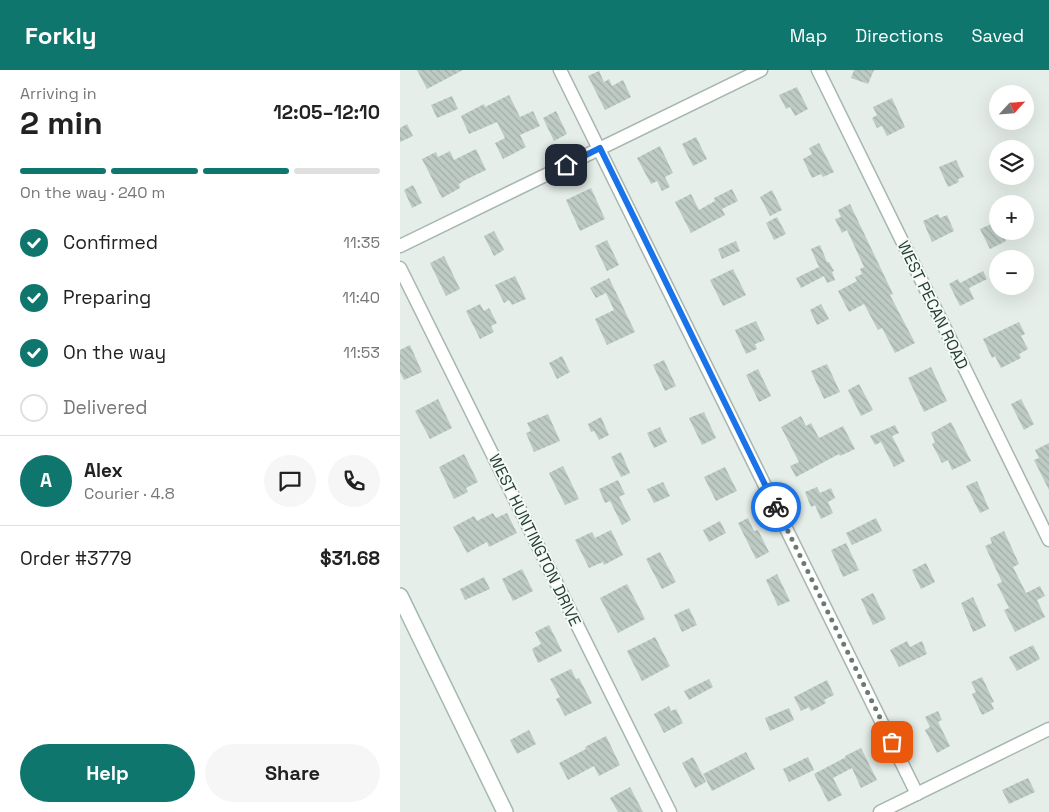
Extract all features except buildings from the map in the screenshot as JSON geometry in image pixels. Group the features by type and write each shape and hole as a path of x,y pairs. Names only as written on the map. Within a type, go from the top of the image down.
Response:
{"main road":[{"path":"400,596 506,812"}],"street":[{"path":"560,70 918,794"},
{"path":"400,246 761,70"},
{"name":"WEST PECAN ROAD","path":"818,70 1049,540"},
{"name":"WEST HUNTINGTON DRIVE","path":"400,268 670,812"},
{"path":"880,812 1049,730"}],"way so far":[{"path":"776,507 892,742"}],"route":[{"path":"566,165 600,148 776,507"}]}
